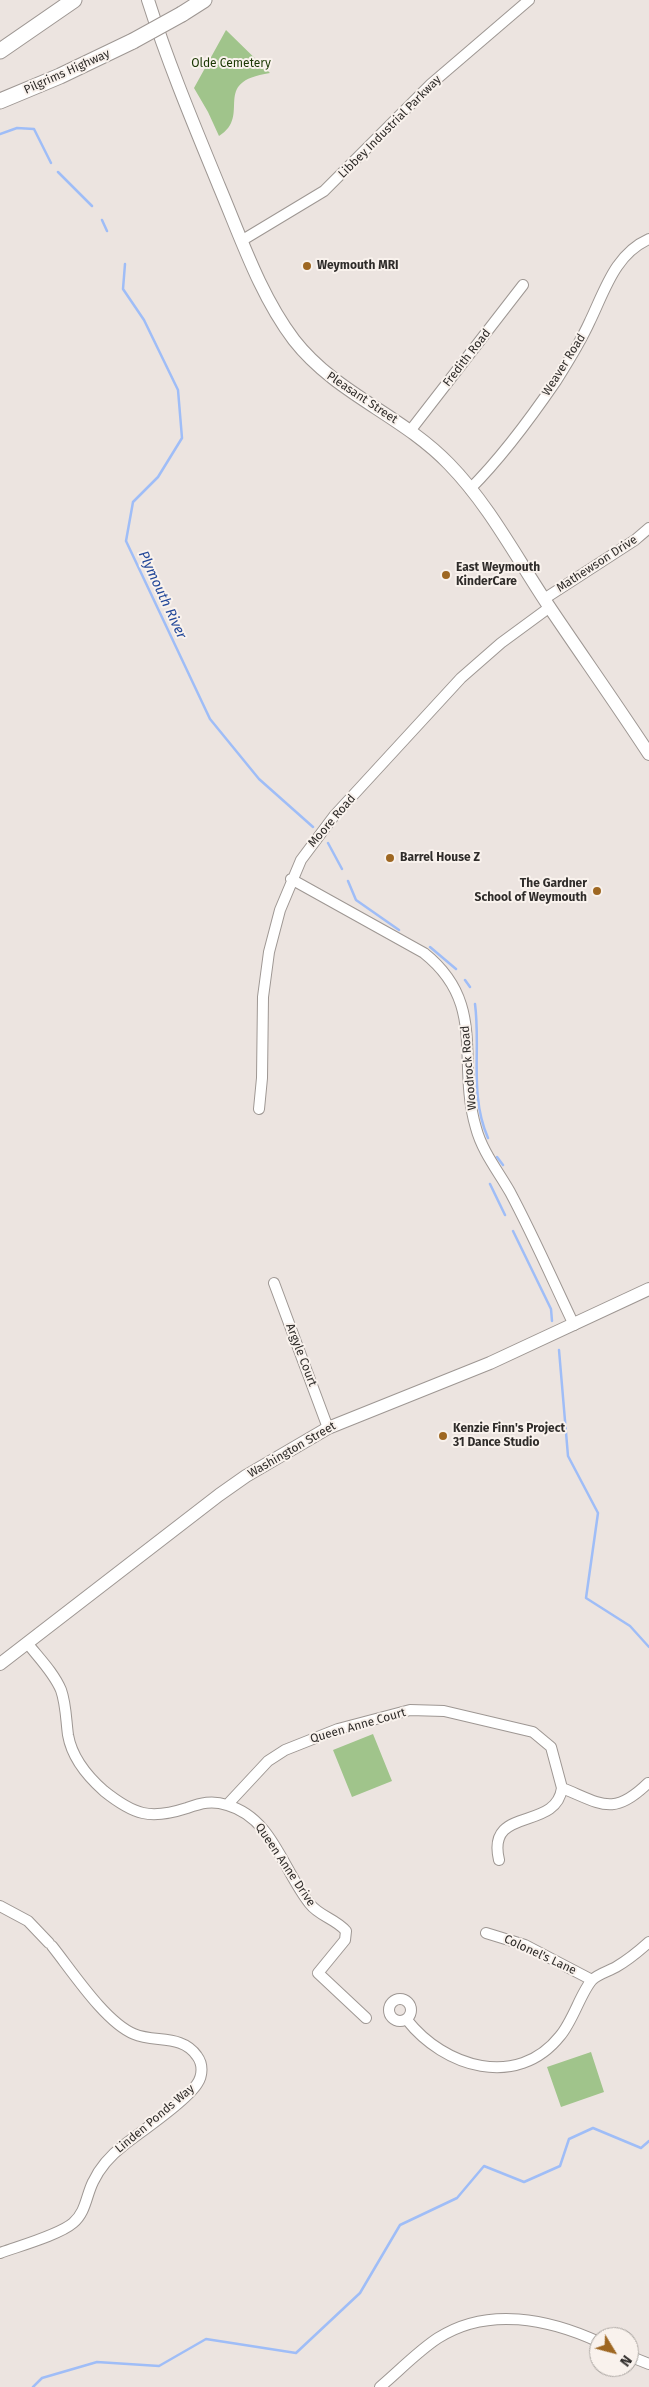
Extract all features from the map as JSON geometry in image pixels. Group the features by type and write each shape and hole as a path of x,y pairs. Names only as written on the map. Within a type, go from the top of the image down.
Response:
{"highway":[{"path":"0,51 74,0"},
{"name":"Pilgrims Highway","path":"0,101 68,73 134,41 204,0"}],"main road":[{"name":"Pleasant Street","path":"148,0 172,68 241,240 275,312 304,351 327,376 410,431 439,454 470,489 649,754"},
{"name":"Washington Street","path":"0,1664 246,1476 328,1428 482,1366 649,1289"}],"street":[{"name":"Libbey Industrial Parkway","path":"241,240 324,191 431,84 530,0"},
{"name":"Weaver Road","path":"470,489 504,452 556,380 579,342 609,280 620,262 632,249 649,239"},
{"name":"Fredith Road","path":"410,431 522,286"},
{"name":"Mathewson Drive","path":"547,603 649,528"},
{"name":"Moore Road","path":"259,1109 262,1078 263,997 269,952 280,910 291,879 301,860 319,834 461,678 547,603"},
{"name":"Woodrock Road","path":"291,879 424,954 439,965 450,978 464,1008 470,1100 476,1129 489,1157 510,1192 574,1325"},
{"name":"Argyle Court","path":"274,1283 328,1428"},
{"name":"Queen Anne Drive","path":"28,1644 60,1688 73,1753 84,1770 105,1791 135,1812 150,1815 171,1813 204,1802 240,1809 255,1820 266,1833 310,1905 346,1931 345,1940 318,1973 366,2018"},
{"name":"Queen Anne Court","path":"227,1805 268,1762 285,1750 338,1729 410,1710 444,1711 533,1732 552,1747 562,1788"},
{"path":"499,1860 497,1846 504,1829 521,1819 549,1812 556,1805 562,1788 601,1804 610,1805 625,1803 648,1784"},
{"name":"Linden Ponds Way","path":"0,1906 28,1921 51,1945 113,2020 136,2035 174,2041 186,2046 198,2056 202,2069 201,2076 188,2094 107,2161 93,2181 83,2211 74,2222 64,2229 0,2253"},
{"name":"Colonel's Lane","path":"406,2020 431,2044 457,2060 488,2067 515,2065 537,2056 554,2044 572,2020 592,1980 525,1945 486,1933"},
{"path":"592,1980 627,1960 649,1942"},
{"path":"380,2387 438,2338 461,2327 478,2322 524,2319 554,2324 589,2338"}],"green space":[{"name":"Olde Cemetery","path":"226,30 270,73 252,77 241,84 236,91 233,119 228,128 219,136 194,88"},
{"path":"373,1734 392,1781 352,1797 333,1750"},
{"path":"591,2052 604,2092 561,2107 547,2067"}],"waterway":[{"name":"Plymouth River","path":"0,134 17,128 34,129 51,163"},
{"name":"Plymouth River","path":"58,172 92,206"},
{"name":"Plymouth River","path":"102,220 107,231"},
{"name":"Plymouth River","path":"125,264 123,289 144,320 178,390 182,438 158,477 133,502 126,541 210,719 259,779 313,827"},
{"name":"Plymouth River","path":"328,843 342,869"},
{"name":"Plymouth River","path":"348,881 356,900 399,930"},
{"name":"Plymouth River","path":"430,947 456,969"},
{"name":"Plymouth River","path":"465,980 470,987"},
{"name":"Plymouth River","path":"475,1004 477,1021 477,1089 482,1122 488,1138"},
{"name":"Plymouth River","path":"497,1157 503,1165"},
{"name":"Plymouth River","path":"490,1184 505,1215"},
{"name":"Plymouth River","path":"513,1231 551,1309 552,1321"},
{"name":"Plymouth River","path":"559,1350 568,1456 598,1513 586,1598 630,1626 649,1647"},
{"name":"Plymouth River","path":"33,2387 42,2378 97,2362 159,2366 206,2339 296,2353 360,2293 400,2225 457,2198 484,2166 524,2182 560,2166 569,2139 593,2128 641,2148 649,2141"}],"place":[{"name":"Weymouth MRI","path":"307,266"},
{"name":"East Weymouth KinderCare","path":"446,575"},
{"name":"Barrel House Z","path":"390,858"},
{"name":"The Gardner School of Weymouth","path":"597,891"},
{"name":"Kenzie Finn's Project 31 Dance Studio","path":"443,1436"}]}
